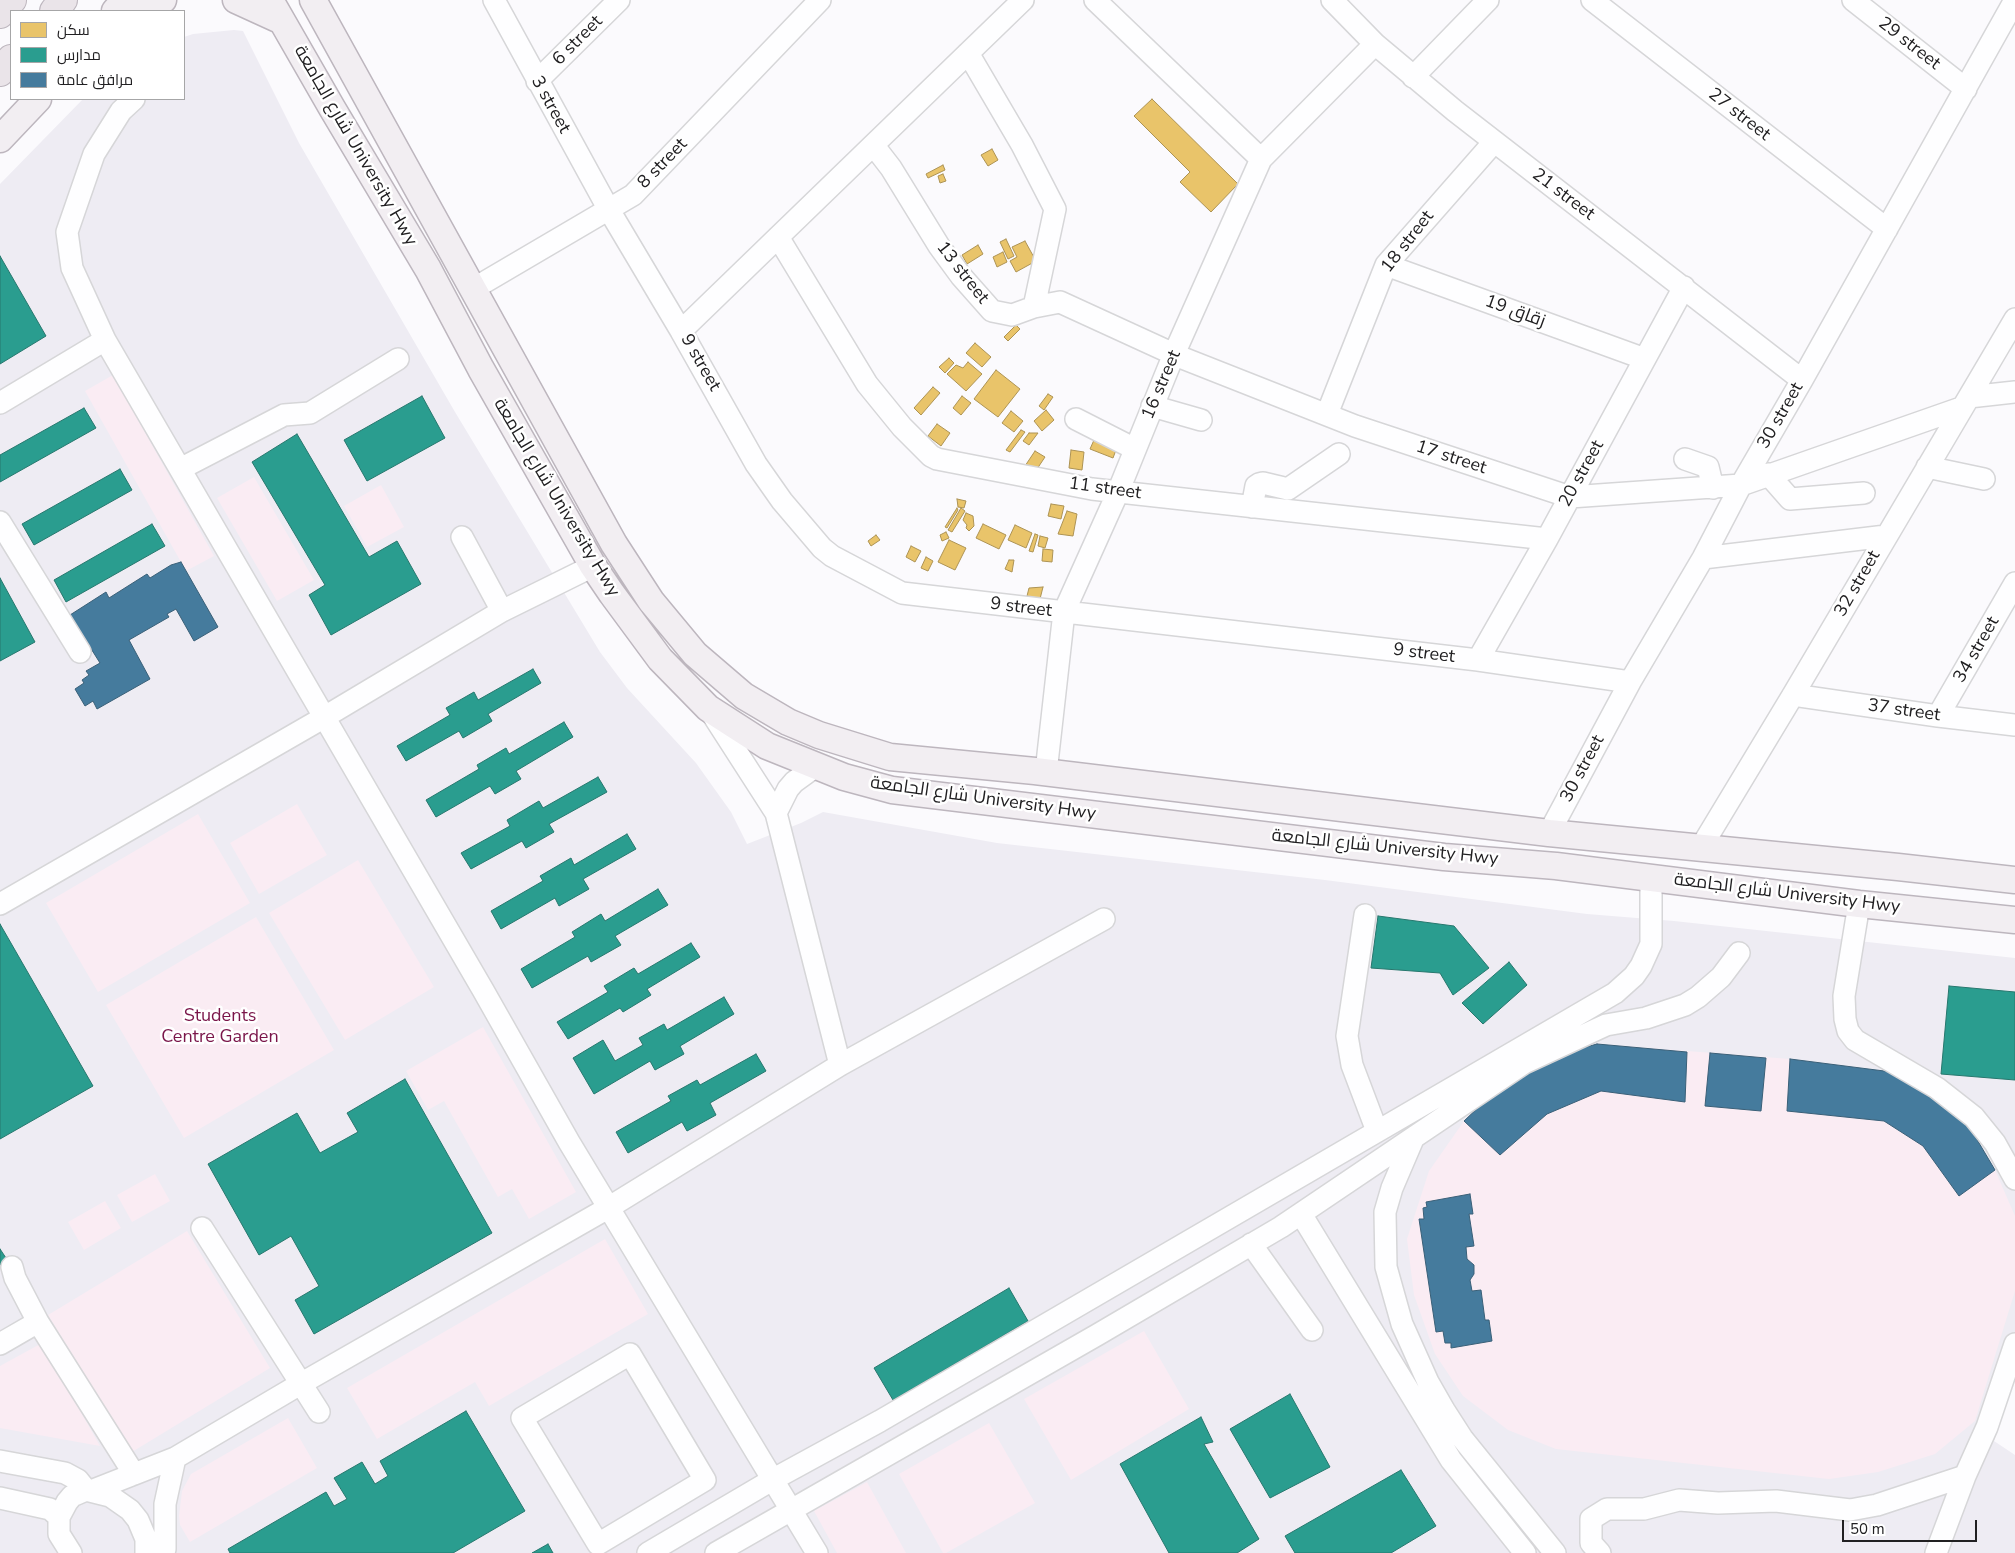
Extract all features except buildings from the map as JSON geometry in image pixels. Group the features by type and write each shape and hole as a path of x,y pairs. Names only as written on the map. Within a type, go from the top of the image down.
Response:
{"highway":[{"path":"0,14 12,0"},
{"path":"55,10 64,0"},
{"path":"0,72 10,60"}],"main road":[{"path":"117,10 125,0"},
{"path":"145,10 163,0"},
{"path":"236,0 276,11"},
{"name":"شارع الجامعة University Hwy","path":"313,0 614,544 651,601 695,654 744,696 788,722 819,735 890,757 1046,772 1548,833 2015,880"},
{"name":"شارع الجامعة University Hwy","path":"276,11 428,269 481,369 593,566 660,659 708,708 767,746 844,778 892,790 1444,856 1556,866 1859,904 2015,920"},
{"path":"0,139 37,100"},
{"path":"1444,856 1449,822"}],"street":[{"name":"3 street","path":"494,0 608,210"},
{"name":"6 street","path":"537,81 619,0"},
{"name":"8 street","path":"473,289 633,195 820,0"},
{"path":"681,331 1023,0"},
{"path":"1095,0 1261,159"},
{"name":"21 street","path":"1332,0 1375,44 1413,77 1494,142 1802,380"},
{"path":"1413,77 1488,0"},
{"name":"27 street","path":"1592,0 1887,229"},
{"name":"29 street","path":"1853,0 1966,89"},
{"name":"30 street","path":"1548,833 1630,682 1703,558 1740,485 1802,380 2015,0"},
{"name":"16 street","path":"1046,772 1064,612 1118,492 1174,354 1261,159 1375,44"},
{"path":"968,53 1022,145 1055,210 1034,307"},
{"path":"133,100 121,111 94,154 67,232 72,268 105,340 608,1208 816,1553"},
{"name":"18 street","path":"1328,414 1386,265 1494,142"},
{"name":"13 street","path":"874,146 891,168 939,246 992,311 1012,315 1034,307 1060,302 1174,354"},
{"name":"9 street","path":"608,210 681,331 756,464 782,501 822,548 832,556 902,594 1478,660 1630,682"},
{"name":"11 street","path":"778,238 867,384 902,427 931,456 937,459 1073,486 1118,492 1547,539"},
{"name":"زقاق 19","path":"1386,265 1645,359"},
{"name":"20 street","path":"1478,660 1547,539 1684,287"},
{"name":"32 street","path":"1700,849 1794,695 2015,319"},
{"path":"0,403 105,340"},
{"name":"17 street","path":"1174,354 1355,426 1570,497 1740,485 1965,403 2015,392"},
{"path":"180,470 284,415 310,412 398,359"},
{"path":"1152,406 1201,420"},
{"path":"1076,419 1135,449"},
{"path":"1252,506 1258,484 1263,483 1288,489 1339,454"},
{"path":"1685,459 1708,467 1713,488"},
{"path":"1927,467 1984,480"},
{"path":"1768,474 1790,499 1864,493"},
{"path":"0,522 80,652"},
{"path":"1703,558 1886,536"},
{"path":"462,537 502,611"},
{"path":"0,904 323,718 502,611 593,566"},
{"name":"34 street","path":"1938,716 2015,583"},
{"name":"37 street","path":"1794,695 1938,716 2015,724"},
{"path":"708,708 776,813 840,1065"},
{"path":"776,813 788,789 794,782 816,766"},
{"path":"648,1553 772,1480 880,1421 1595,1005 1626,984 1634,976 1651,944 1650,877"},
{"path":"1859,904 1844,996 1845,1019 1848,1031 1855,1040 1937,1088 1974,1116 1995,1143 2015,1179"},
{"path":"1365,915 1348,1036 1352,1065 1376,1131"},
{"path":"71,1553 59,1534 59,1517 72,1496 175,1458 608,1208 840,1065 1104,919"},
{"path":"716,1553 1097,1335 1251,1244 1300,1214 1524,1063 1606,1025 1646,1018 1685,1005 1698,997 1721,977 1739,953"},
{"path":"1595,1005 1606,1025"},
{"path":"1400,1117 1414,1138"},
{"path":"1414,1138 1402,1162 1385,1212 1386,1266 1402,1324 1428,1382 1462,1438 1555,1553"},
{"path":"1300,1214 1451,1460 1525,1553"},
{"path":"202,1228 319,1412"},
{"path":"1251,1244 1312,1330"},
{"path":"12,1268 15,1278 38,1322 134,1474"},
{"path":"1080,1305 1097,1335"},
{"path":"0,1344 38,1322"},
{"path":"1936,1553 1965,1476 1987,1427 2015,1344"},
{"path":"705,1480 598,1544 522,1418 630,1354 705,1480 722,1509"},
{"path":"160,1552 165,1504 175,1458"},
{"path":"0,1461 65,1473 78,1480 89,1490 110,1496 130,1510 160,1552"},
{"path":"1600,1553 1591,1543 1591,1519 1607,1509 1644,1509 1679,1500 1718,1503 1776,1501 1850,1510 1877,1505 1965,1476"},
{"path":"0,1498 50,1509 59,1517"}],"shaded area":[{"path":"234,30 243,31 299,143 455,412 600,652 627,688 696,763 731,812 747,844 801,823 823,812 997,843 1325,880 1587,914 1674,921 2015,958 2015,1370 1994,1441 2015,1455 2015,1553 0,1553 0,184 82,100 185,100 185,37 193,34"}],"green space":[{"path":"113,375 214,556 186,571 85,391"},
{"path":"254,477 314,580 277,601 217,498"},
{"path":"381,485 404,527 367,547 344,506"},
{"path":"297,804 327,855 259,894 230,843"},
{"name":"Students Centre Garden","path":"198,814 250,903 98,992 46,903"},
{"name":"Students Centre Garden","path":"358,860 434,987 345,1040 269,913"},
{"name":"Students Centre Garden","path":"256,917 334,1050 184,1138 106,1005"},
{"path":"483,1027 576,1192 529,1219 512,1189 498,1197 444,1101 428,1110 406,1071"},
{"path":"1597,1044 1790,1059 1969,1126 1995,1170 2015,1216 2015,1291 1975,1421 1935,1454 1878,1472 1829,1479 1556,1449 1508,1430 1463,1396 1435,1354 1414,1295 1407,1239 1429,1171 1464,1121 1556,1055"},
{"path":"155,1174 170,1201 132,1222 117,1195"},
{"path":"105,1201 121,1228 84,1250 68,1222"},
{"path":"187,1231 270,1368 132,1452 48,1315"},
{"path":"605,1239 648,1314 489,1406 475,1382 377,1439 347,1388"},
{"path":"1144,1331 1189,1409 1071,1480 1024,1399"},
{"path":"42,1343 100,1446 0,1428 0,1366"},
{"path":"288,1418 317,1468 190,1542 180,1525 179,1516 182,1491 191,1474"},
{"path":"989,1423 1035,1503 943,1553 899,1474"},
{"path":"867,1482 906,1553 837,1553 814,1511"}]}
